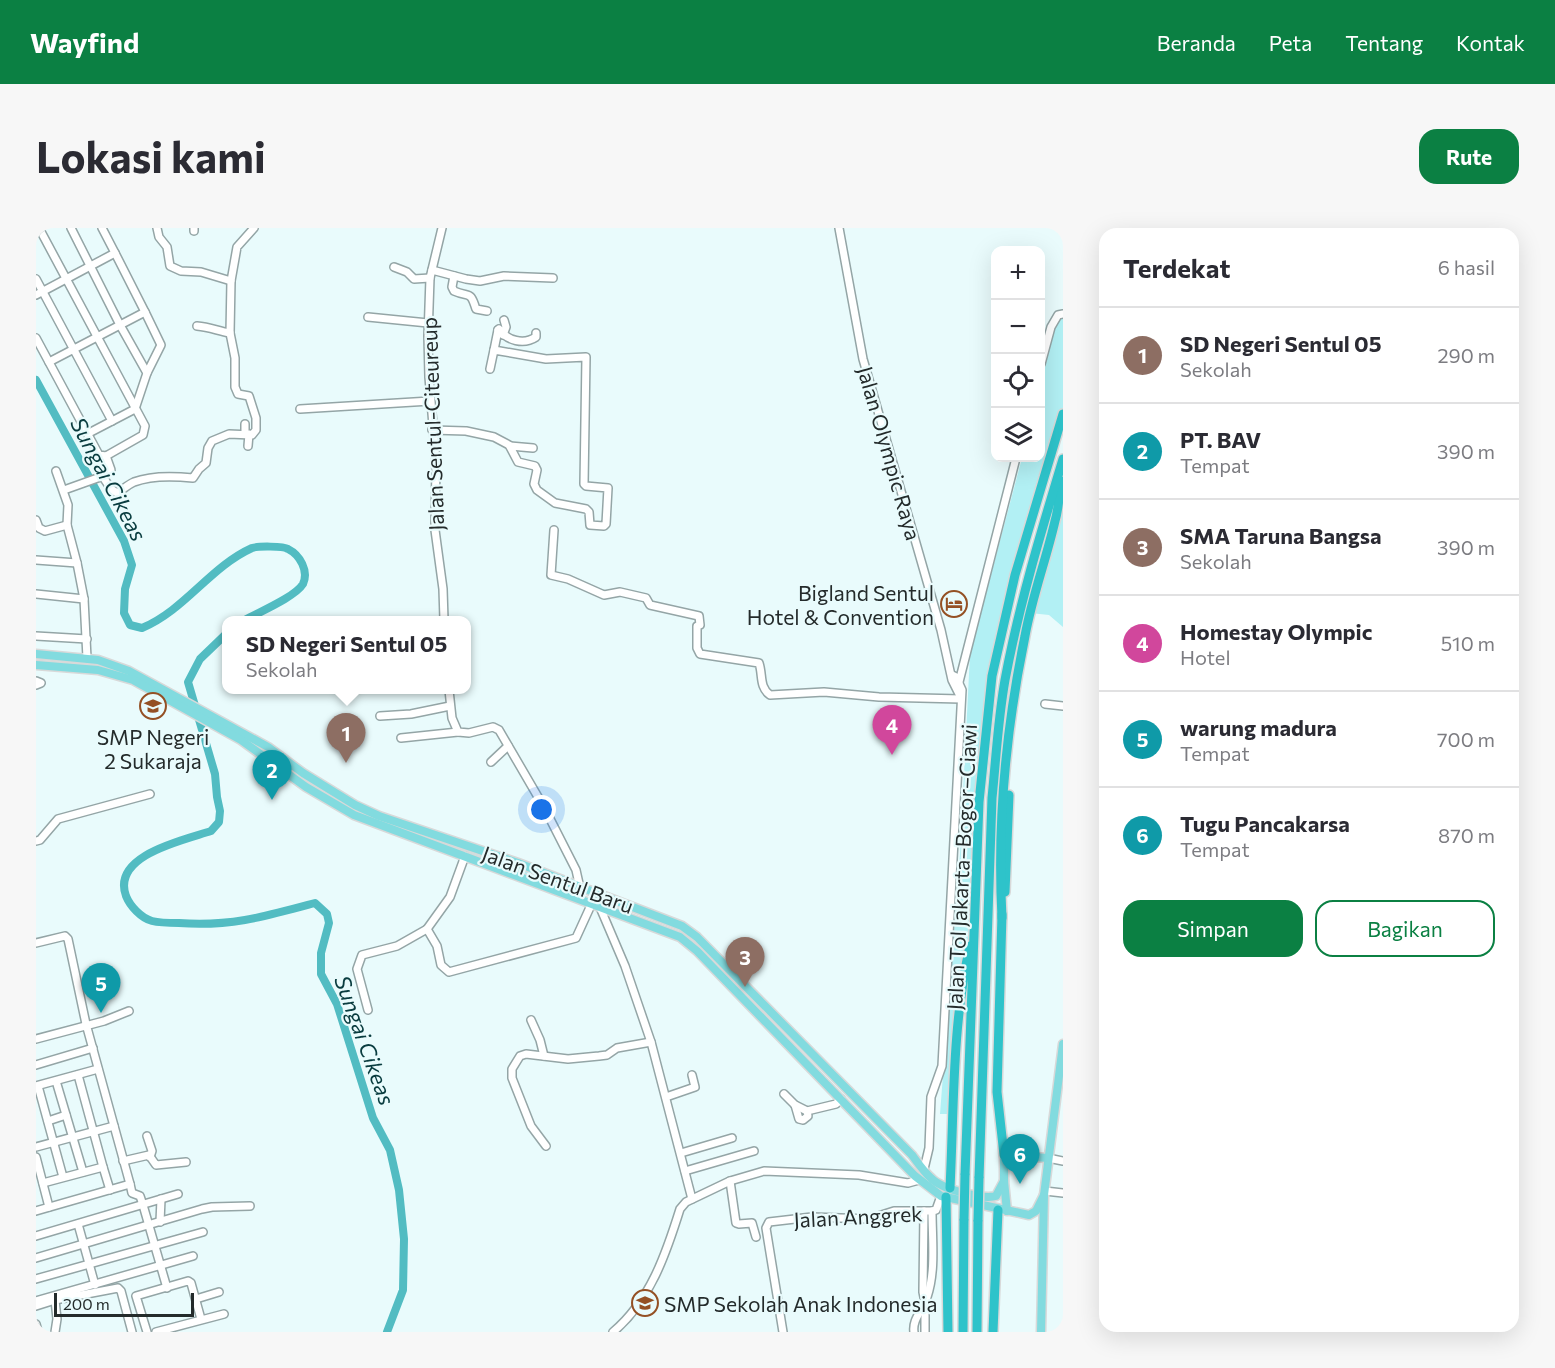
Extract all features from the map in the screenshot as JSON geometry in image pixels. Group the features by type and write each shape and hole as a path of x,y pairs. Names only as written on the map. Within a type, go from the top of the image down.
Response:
{"highway":[{"name":"Jalan Tol Jakarta–Bogor–Ciawi","path":"963,1332 965,1175 980,802 992,676 1015,575 1063,414"},
{"name":"Jalan Tol Jakarta–Bogor–Ciawi","path":"977,1332 978,1220 992,798 1005,681 1026,580 1063,459"},
{"path":"1004,1155 997,1092 1002,918 1007,864 1009,741 1024,637 1056,519 1063,466"},
{"path":"948,1332 946,1194 964,972 975,922"},
{"path":"993,1332 1002,1210"}],"main road":[{"name":"Jalan Sentul Baru","path":"36,654 98,660 129,671 237,734 268,747 303,773 355,805 379,816 518,863 682,926 698,937 946,1194 988,1199 996,1196 1004,1181"},
{"name":"Jalan Sentul Baru","path":"36,665 108,672 167,694"},
{"name":"Jalan Sentul Baru","path":"237,734 306,788 354,815 524,880 660,928 686,941 919,1180 946,1194 1029,1215 1036,1211 1044,1193"},
{"path":"511,875 518,863"},
{"path":"524,880 530,868"},
{"path":"1041,1332 1044,1193 1059,1094 1063,1044"},
{"path":"1002,1210 1004,1155 1048,1158"}],"street":[{"path":"71,228 147,373"},
{"path":"87,434 135,409 147,373 161,345 102,228"},
{"path":"157,228 159,237 167,247 170,266 181,271 201,272 231,281"},
{"path":"101,477 117,493 128,485 144,479 194,478 206,463 208,448 213,441 229,434 253,434 256,430 256,418 249,396 240,395 236,390 235,358 230,333 231,281 237,247 254,228"},
{"name":"Jalan Sentul-Citeureup","path":"442,228 430,278 428,323 430,401 436,462 435,530 443,589 444,616"},
{"name":"Jalan Olympic Raya","path":"839,228 863,359 938,619 952,680 960,698"},
{"path":"36,338 97,454 106,456 140,437 145,431 145,426 39,231"},
{"path":"39,294 114,253"},
{"path":"394,267 407,272 414,279 430,278"},
{"path":"432,270 480,281 504,276 553,278"},
{"path":"454,276 452,287 454,291 471,297 476,309 487,311"},
{"path":"36,279 39,294 74,350 112,421"},
{"path":"49,362 145,312"},
{"path":"1044,354 1051,327 1057,315 1063,314"},
{"path":"368,317 428,323"},
{"path":"503,335 506,327 504,320"},
{"path":"197,326 211,327 216,331 230,333"},
{"path":"1045,327 1051,327"},
{"path":"490,369 498,329 509,340 535,339 536,333"},
{"path":"432,430 482,434 502,440 510,446 519,462 532,464 536,468 535,488 555,503 587,510 588,523 591,526 606,524 608,488 586,486 584,483 586,357 546,359 494,350"},
{"path":"300,409 430,401"},
{"path":"245,424 249,446"},
{"path":"510,446 533,448"},
{"path":"64,490 101,477 111,470 106,456"},
{"name":"Jalan Olympic Raya","path":"924,1170 929,1148 931,1096 942,1066 962,690 959,682 1015,462"},
{"path":"56,471 64,490 68,511 67,525 84,599 87,658"},
{"path":"36,519 39,528 45,531 67,525"},
{"path":"554,530 551,575 568,579 604,595 627,592 646,598 650,605 699,616 697,648 700,654 759,663 763,688 770,695 824,692 879,697 960,698"},
{"path":"36,560 77,563"},
{"path":"36,594 84,599"},
{"path":"36,636 87,639"},
{"path":"952,675 959,682"},
{"path":"449,694 452,718 458,732"},
{"path":"1045,704 1063,706"},
{"path":"380,716 411,714 450,706"},
{"path":"401,738 458,732 464,734 496,728 556,831 576,870 580,888"},
{"path":"490,762 508,746"},
{"path":"36,841 40,840 58,819 150,794"},
{"path":"368,1010 357,969 362,955 397,946 428,929 450,897 465,856"},
{"path":"428,929 437,946 441,965 449,972 576,938 596,904"},
{"path":"596,904 625,966 651,1042 692,1199"},
{"path":"36,943 61,936 68,939 86,1024 123,1161 132,1192 140,1196 167,1288"},
{"path":"36,1039 104,1021 129,1011"},
{"path":"531,1020 544,1056"},
{"path":"546,1146 529,1121 514,1086 512,1074 520,1056 568,1059 605,1055 617,1048 651,1042"},
{"path":"37,1062 93,1048"},
{"path":"63,1177 37,1086 98,1069"},
{"path":"78,1075 110,1190"},
{"path":"666,1097 695,1088 692,1076"},
{"path":"56,1081 83,1172"},
{"path":"784,1094 795,1105 807,1111 836,1104 841,1099"},
{"path":"48,1121 66,1115"},
{"path":"36,1146 114,1126"},
{"path":"147,1136 152,1151 150,1156"},
{"path":"681,1153 732,1138"},
{"path":"685,1171 754,1151"},
{"path":"123,1161 150,1156"},
{"path":"150,1156 156,1165 186,1162"},
{"path":"36,1157 50,1207"},
{"path":"1048,1158 1063,1161"},
{"path":"43,1183 103,1167"},
{"path":"613,1332 639,1305 665,1254 682,1205 692,1199 730,1181 764,1171 859,1175 908,1183 919,1180"},
{"path":"730,1181 736,1223 752,1223 756,1237"},
{"path":"36,1211 130,1184"},
{"path":"1044,1193 1063,1193"},
{"path":"36,1236 178,1194"},
{"name":"Jalan Anggrek","path":"783,1332 766,1225 771,1221 812,1216 869,1220 894,1211 932,1211 936,1210 946,1194"},
{"path":"160,1222 161,1199"},
{"path":"36,1258 212,1207 250,1206"},
{"path":"924,1211 924,1332"},
{"path":"914,1332 913,1324 925,1302 931,1282 932,1211"},
{"path":"78,1224 95,1285"},
{"path":"36,1279 203,1232"},
{"path":"36,1301 193,1256"},
{"path":"147,1332 133,1297 190,1281 201,1319"},
{"path":"36,1306 55,1300 120,1289 132,1332"},
{"path":"196,1299 219,1292"},
{"path":"55,1300 57,1319 55,1332"},
{"path":"156,1332 224,1314"},
{"path":"36,1324 38,1332"}],"shaded area":[{"path":"1058,314 1063,314 1063,414 1015,575 985,737 975,922 964,972 954,1114 940,1114 960,854 970,654 1021,462 1045,462 1045,368"},
{"path":"1063,466 1063,627 1049,615 1030,613"},
{"path":"239,732 355,805 530,868 524,880 380,826 306,787"}],"waterway":[{"name":"Sungai Cikeas","path":"36,380 124,541 132,565 125,589 124,613 130,625 142,628 157,620 185,600 223,566 252,548 281,547 288,549 300,559 305,574 303,584 285,599 253,616"},
{"name":"Sungai Cikeas","path":"222,638 200,659 188,682 215,774 220,811 219,822 211,831 168,845 139,860 129,870 124,882 126,896 133,908 140,914 152,921 162,923 232,922 315,903 327,914 329,923 321,953 321,974 337,1004 373,1118 390,1150 399,1190 404,1239 403,1290 387,1332"}],"place":[{"name":"Bigland Sentul Hotel & Convention","path":"954,604"},
{"name":"SMP Negeri 2 Sukaraja","path":"153,706"},
{"name":"Homestay Olympic","path":"892,755"},
{"name":"SD Negeri Sentul 05","path":"346,763"},
{"name":"PT. BAV","path":"272,800"},
{"name":"SMA Taruna Bangsa","path":"745,987"},
{"name":"warung madura","path":"101,1013"},
{"name":"Tugu Pancakarsa","path":"1020,1184"},
{"name":"SMP Sekolah Anak Indonesia","path":"645,1303"}]}
